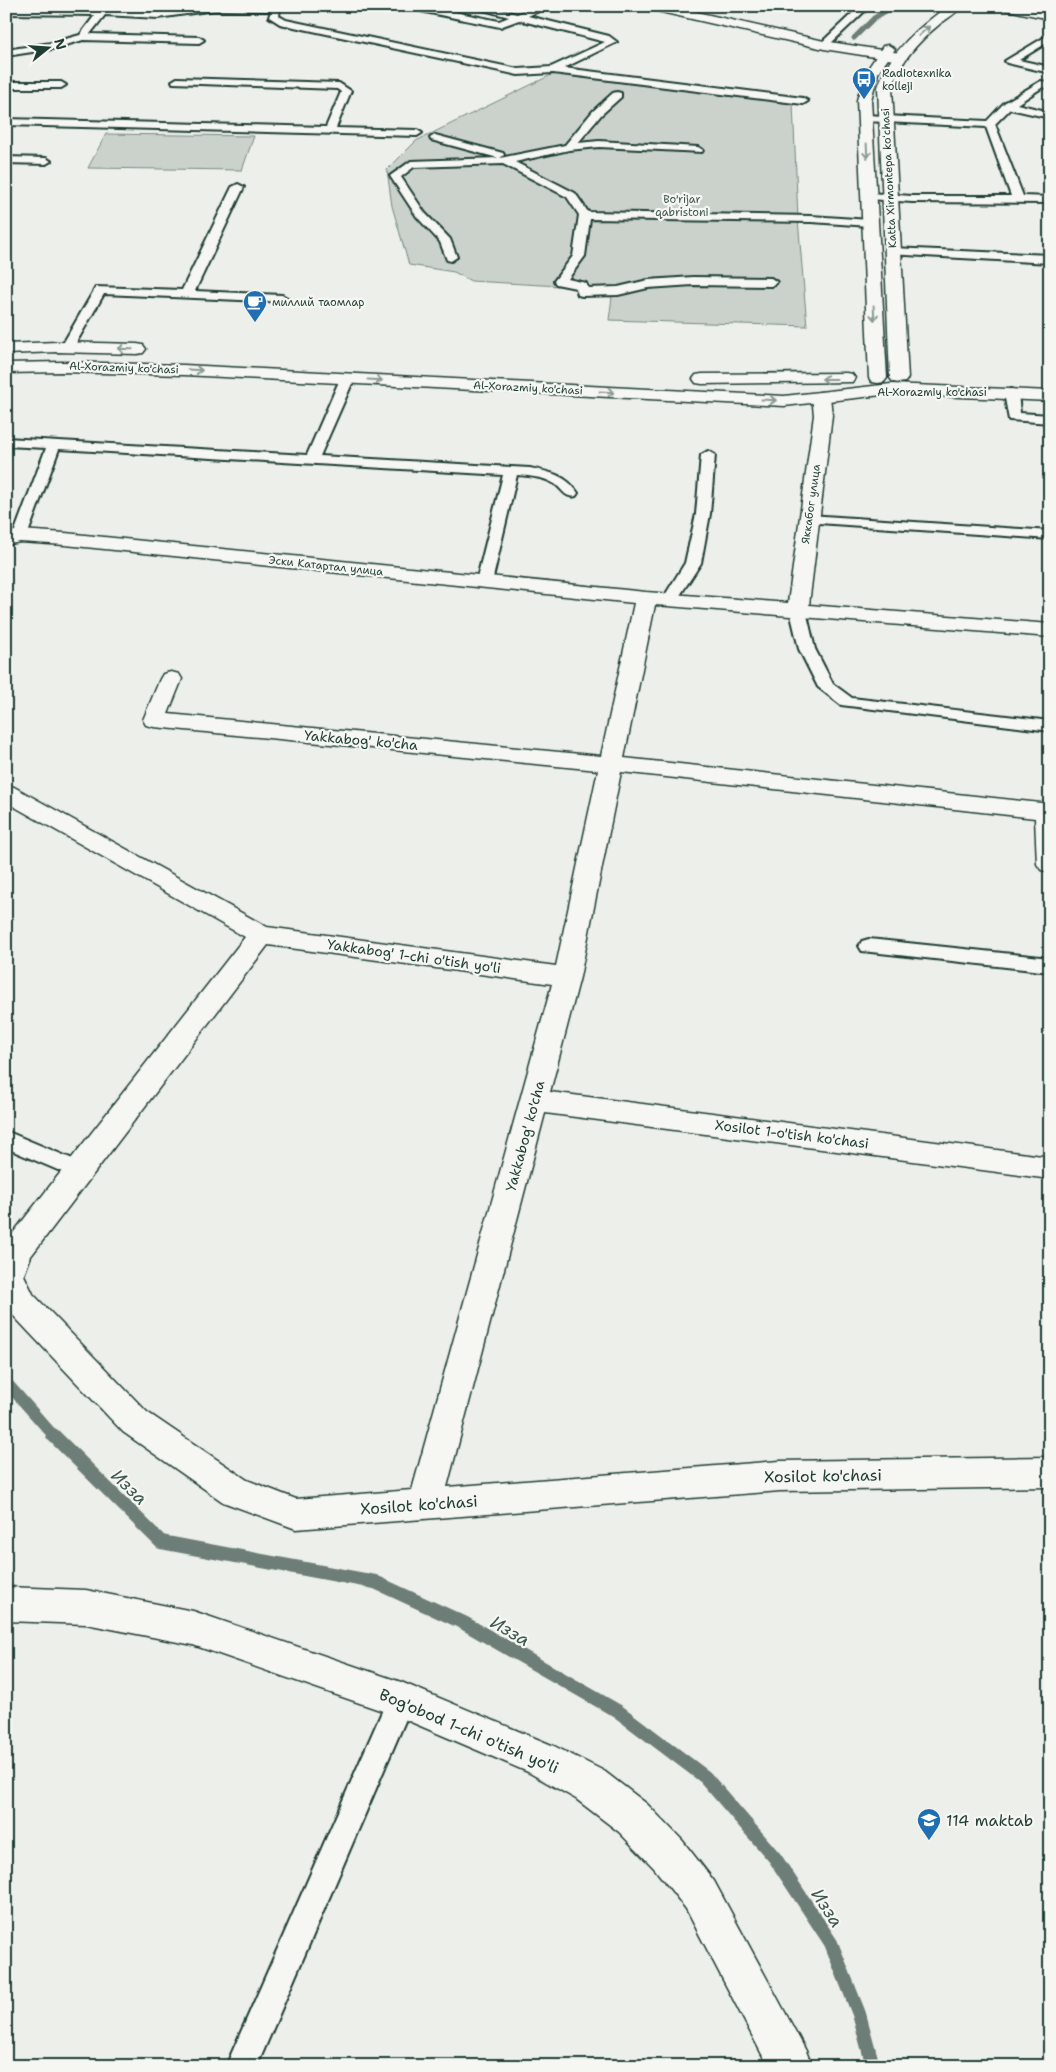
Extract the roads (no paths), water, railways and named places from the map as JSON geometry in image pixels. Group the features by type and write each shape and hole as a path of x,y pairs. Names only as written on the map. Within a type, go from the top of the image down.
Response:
{"street":[{"path":"652,6 824,45 900,57"},
{"name":"Katta Xirmontepa koʻchasi","path":"889,382 870,223 864,100 867,80 876,63 912,24 933,6"},
{"name":"Katta Xirmontepa koʻchasi","path":"889,382 892,252 886,81 900,57 919,36 956,6"},
{"path":"1006,6 1050,15"},
{"name":"Al-Xorazmiy ko'chasi","path":"6,349 67,347 150,350"},
{"name":"Al-Xorazmiy ko'chasi","path":"6,368 123,368 784,401 820,397 889,382 1050,396"},
{"name":"Al-Xorazmiy ko'chasi","path":"685,378 1050,384"},
{"name":"Яккабог улица","path":"798,611 823,415 820,397"},
{"name":"Эски Катартал улица","path":"13,537 658,599 1050,631"},
{"name":"Yakkabog' ko'cha","path":"425,1505 567,977 611,764 658,599"},
{"name":"Yakkabog' ko'cha","path":"171,679 154,720 611,764"},
{"path":"611,764 1048,811 1050,864"},
{"name":"Yakkabog' 1-chi o'tish yo'li","path":"6,792 261,935 567,977"},
{"path":"79,1171 261,935"},
{"name":"Xosilot 1-o'tish ko'chasi","path":"534,1101 1050,1168"},
{"name":"Xosilot ko'chasi","path":"79,1171 17,1251 10,1275 20,1302 135,1422 235,1491 296,1514 780,1476 1050,1472"},
{"name":"Bog'obod 1-chi o'tish yo'li","path":"6,1604 86,1607 194,1628 401,1700 541,1759 590,1785 633,1818 668,1854 700,1895 791,2066"}],"lane":[{"path":"410,6 518,29"},
{"path":"472,6 606,38 612,42 553,70"},
{"path":"500,24 520,18 546,6"},
{"path":"824,45 866,6"},
{"path":"6,11 102,12 158,15 215,7 277,7 274,17 283,22 518,72 553,70 802,101"},
{"path":"83,37 102,12"},
{"path":"6,53 52,46 83,37 199,40"},
{"path":"1050,38 1010,61 1050,70"},
{"path":"582,44 600,48"},
{"path":"1031,49 1050,53"},
{"path":"177,81 339,86 346,92 330,130"},
{"path":"865,118 990,124 1008,105 1047,83"},
{"path":"6,85 60,85"},
{"path":"569,146 596,113 616,94"},
{"path":"1008,105 1050,115"},
{"path":"6,122 417,132"},
{"path":"990,124 1018,199"},
{"path":"435,138 503,157 505,161 571,195 585,215 579,256 560,281 582,286 582,292 618,292 648,284 693,281 771,282"},
{"path":"451,257 446,241 421,215 395,176 411,164 505,161 569,146 599,144 698,150"},
{"path":"6,160 46,161"},
{"path":"185,294 189,290 238,187"},
{"path":"869,196 889,198 1050,200"},
{"path":"585,215 811,219 870,223"},
{"path":"892,252 1050,259"},
{"path":"67,347 100,290 282,299"},
{"path":"312,459 347,379"},
{"path":"1011,394 1014,417 1050,419"},
{"path":"6,442 530,472 558,478 568,487 571,493"},
{"path":"13,537 54,444"},
{"path":"658,599 692,563 703,514 708,455"},
{"path":"484,582 511,471"},
{"path":"809,519 1050,536"},
{"path":"798,611 807,649 826,687 847,702 1050,726"},
{"path":"869,946 1050,965"},
{"path":"6,1139 79,1171"},
{"path":"241,2066 401,1700"}],"waterway":[{"path":"854,38 874,18 894,6"},
{"name":"Изза","path":"6,1382 54,1436"},
{"name":"Изза","path":"54,1436 161,1542 375,1582 464,1623 619,1712 705,1777 775,1858 831,1943 859,2014 873,2066"}],"place":[{"name":"Radiotexnika kolleji","path":"864,100"},
{"name":"миллий таомлар","path":"255,323"},
{"name":"114 maktab","path":"929,1841"}],"park label":[{"name":"Bo'rijar qabristoni","path":"682,205"}]}
